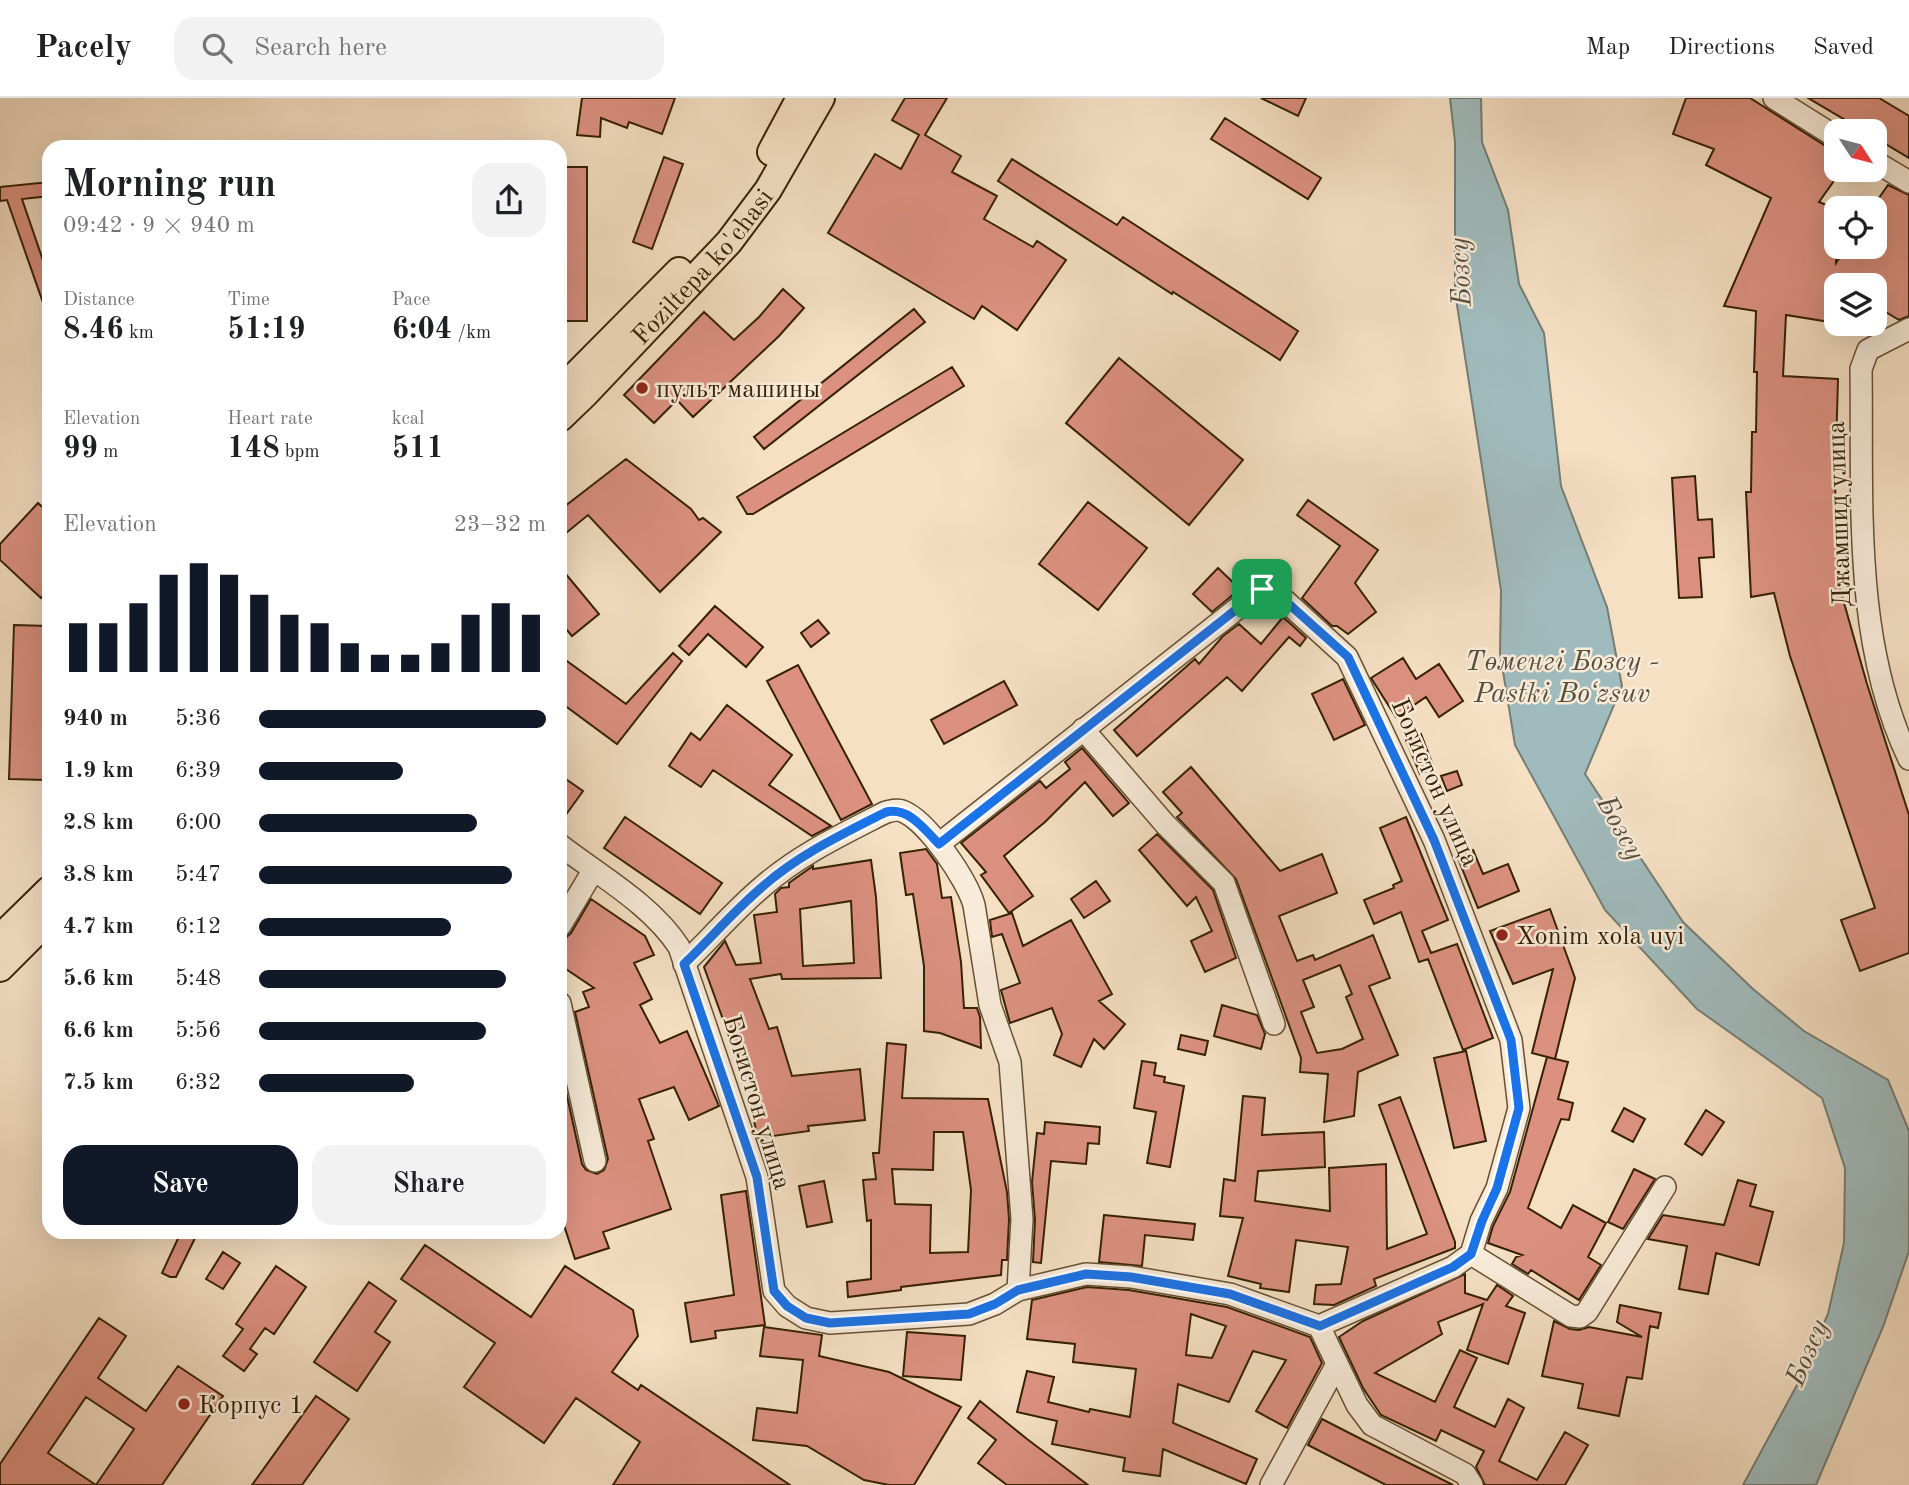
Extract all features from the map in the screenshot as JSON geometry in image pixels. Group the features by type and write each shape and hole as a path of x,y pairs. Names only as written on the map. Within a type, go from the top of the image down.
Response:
{"main road":[{"name":"Foziltepa ko'chasi","path":"567,384 715,232 776,145 800,98"},
{"name":"Foziltepa ko'chasi","path":"567,411 729,242 768,190 821,98"},
{"path":"0,938 42,897"},
{"path":"0,968 42,926"}],"street":[{"path":"1774,98 1824,129"},
{"path":"1887,169 1909,182"},
{"name":"Джамшид улица","path":"1909,329 1868,350 1861,369 1864,586 1876,654 1896,733 1909,759"},
{"name":"Богистон улица","path":"939,844 1262,589 1272,590 1348,657 1434,840 1511,1040 1519,1108 1497,1188 1471,1254"},
{"path":"1083,729 1166,824 1224,883 1274,1024"},
{"path":"684,964 762,887 791,865 834,838 886,812 904,812 939,844 970,890 990,1005 1010,1062 1022,1219 1018,1290"},
{"name":"Богистон улица","path":"567,851 661,923 678,947 757,1177 774,1291 787,1306 806,1318 830,1323 969,1314 995,1304 1018,1290 1086,1274 1131,1277 1230,1294 1320,1326"},
{"path":"567,914 593,871"},
{"path":"567,1035 595,1161"},
{"path":"1472,1485 1465,1474 1372,1425 1357,1405 1320,1326 1453,1267 1471,1254 1571,1316 1580,1317 1587,1312 1665,1187"},
{"path":"1271,1485 1337,1364"}],"water":[{"name":"Төменгі Бозсу - Pastki Boʻzsuv","path":"1450,98 1481,98 1482,142 1508,210 1519,284 1544,333 1561,486 1607,607 1622,686 1585,774 1683,922 1753,989 1804,1031 1888,1080 1909,1131 1909,1251 1883,1327 1816,1485 1743,1485 1797,1385 1828,1314 1844,1243 1845,1168 1822,1098 1697,1009 1605,910 1515,745 1500,653 1501,590 1455,292 1455,142"}],"building":[{"path":"582,98 675,98 662,134 629,122 627,128 601,118 600,137 577,135"},
{"path":"905,98 947,98 925,135 961,156 952,172 997,196 984,219 1033,247 1037,241 1066,260 1017,330 982,306 974,319 828,233 875,154 901,169 919,135 892,120"},
{"path":"1261,98 1306,98 1298,116"},
{"path":"1686,98 1750,98 1824,145 1824,182 1833,182 1819,202 1824,204 1824,259 1836,259 1836,263 1839,259 1887,259 1887,196 1880,196 1888,185 1909,195 1909,316 1899,320 1887,313 1887,273 1824,273 1824,321 1786,315 1783,376 1838,379 1835,484 1839,585 1909,815 1909,953 1860,971 1841,920 1875,908 1790,656 1774,593 1751,597 1746,492 1751,492 1752,432 1756,432 1756,311 1724,306 1771,198 1706,165 1714,149 1673,134"},
{"path":"1808,98 1879,98 1909,116 1909,158 1887,145 1887,119 1844,119"},
{"path":"1225,118 1321,178 1308,199 1211,139"},
{"path":"664,157 683,164 652,249 633,242"},
{"path":"1012,159 1117,225 1123,217 1298,331 1280,360 1173,292 1172,294 998,181"},
{"path":"567,167 587,167 587,321 567,321"},
{"path":"42,183 42,197 22,199 42,258 42,300 7,200 0,201 0,187"},
{"path":"783,289 804,308 779,336 693,417 677,400 654,423 624,395 704,312 734,340"},
{"path":"914,309 925,322 764,449 754,437"},
{"path":"1119,358 1243,460 1189,525 1066,423"},
{"path":"952,367 964,386 753,514 747,514 737,497"},
{"path":"626,459 691,509 699,520 703,518 721,532 660,592 588,515 567,532 567,505"},
{"path":"1695,476 1698,520 1712,519 1714,557 1699,558 1702,597 1679,598 1672,478"},
{"path":"1308,500 1378,550 1355,583 1376,612 1348,634 1337,626 1332,626 1302,598 1340,546 1297,515"},
{"path":"1088,502 1147,548 1098,610 1039,564"},
{"path":"38,503 42,507 41,598 0,560 0,544"},
{"path":"1218,568 1240,589 1212,612 1193,594"},
{"path":"567,575 599,614 572,636 567,630"},
{"path":"715,606 763,647 746,667 708,634 689,655 679,646"},
{"path":"1283,617 1306,638 1300,646 1289,637 1242,691 1227,677 1137,756 1114,730 1195,659 1199,664 1223,636 1239,624 1261,644"},
{"path":"818,620 829,633 811,647 801,633"},
{"path":"14,625 42,626 42,780 9,779"},
{"path":"673,653 682,661 617,744 567,707 567,661 626,704"},
{"path":"1403,658 1416,679 1439,664 1463,701 1439,717 1426,697 1396,717 1371,678"},
{"path":"798,665 872,804 841,820 767,681"},
{"path":"1343,679 1365,725 1334,740 1312,694"},
{"path":"1004,681 1017,705 944,744 931,720"},
{"path":"727,705 792,755 769,785 831,826 812,836 713,770 701,787 669,766 691,733 700,740"},
{"path":"1421,734 1434,768 1420,774 1406,740"},
{"path":"1082,748 1129,803 1113,816 1085,782 1045,822 1004,856 1033,896 1009,913 981,875 986,872 961,843 1040,781 1046,788 1070,769 1065,762"},
{"path":"1191,767 1280,871 1322,854 1337,893 1279,916 1297,961 1313,955 1315,960 1373,935 1390,978 1369,986 1398,1055 1358,1072 1354,1116 1324,1122 1328,1074 1300,1072 1301,1058 1236,879 1177,817 1182,813 1163,792","holes":["1340,965 1352,994 1346,997 1363,1039 1342,1049 1317,1053 1301,1012 1314,1007 1303,980"]},
{"path":"1457,771 1462,785 1447,791 1441,776"},
{"path":"567,780 583,791 567,813"},
{"path":"625,817 722,883 700,914 604,848"},
{"path":"1406,817 1448,920 1422,931 1431,953 1457,944 1493,1038 1463,1050 1428,959 1419,962 1401,912 1374,924 1364,900 1394,888 1393,885 1402,881 1380,828"},
{"path":"1157,834 1213,890 1236,958 1205,972 1191,941 1212,931 1196,897 1187,906 1139,850"},
{"path":"926,849 937,864 942,898 951,897 961,962 964,1008 977,1008 981,1048 940,1033 924,1031 924,966 913,894 906,895 900,853"},
{"path":"1473,850 1483,874 1508,864 1519,891 1478,908 1457,856"},
{"path":"871,860 881,978 782,979 781,974 750,979 769,1029 777,1027 792,1076 860,1069 865,1120 808,1126 809,1131 758,1138 752,1113 763,1111 729,1036 704,967 725,941 736,965 761,963 754,915 777,912 775,894 781,888 789,887 789,883 813,866 813,869","holes":["851,901 854,963 803,966 800,909"]},
{"path":"1096,881 1110,901 1084,918 1071,899"},
{"path":"591,899 645,936 654,955 634,963 652,999 640,1005 660,1043 687,1031 719,1106 689,1120 674,1087 639,1099 654,1139 648,1141 671,1209 603,1232 609,1248 575,1259 567,1234 567,1096 582,1164 586,1170 597,1174 604,1170 608,1159 575,1012 589,1007 583,992 594,988 567,970 567,937"},
{"path":"1550,909 1575,978 1555,1059 1532,1053 1553,969 1513,984 1490,931"},
{"path":"1012,913 1023,946 1071,920 1112,994 1099,1001 1125,1024 1104,1049 1094,1039 1081,1067 1054,1055 1062,1034 1052,1008 1010,1023 1001,990 1020,983 1002,934 992,937 990,920"},
{"path":"1222,1005 1257,1015 1265,1034 1261,1049 1214,1036"},
{"path":"1181,1035 1208,1041 1205,1055 1178,1049"},
{"path":"887,1043 906,1045 902,1098 988,1099 1007,1192 1009,1219 1007,1260 1002,1260 1001,1275 901,1287 901,1290 848,1297 847,1282 871,1279 871,1220 867,1221 863,1180 876,1179 873,1153 879,1153","holes":["934,1132 963,1132 971,1190 968,1252 930,1253 931,1205 895,1204 892,1169 933,1170"]},
{"path":"1466,1051 1486,1141 1454,1148 1434,1058"},
{"path":"1547,1057 1568,1062 1558,1099 1573,1103 1569,1120 1561,1119 1528,1208 1561,1228 1573,1205 1606,1223 1588,1257 1601,1265 1579,1300 1531,1270 1528,1274 1512,1264 1516,1257 1522,1255 1488,1243 1493,1226 1510,1192"},
{"path":"1142,1061 1156,1063 1154,1075 1165,1077 1164,1082 1184,1086 1170,1167 1147,1163 1156,1112 1134,1108"},
{"path":"1243,1096 1265,1098 1262,1135 1324,1132 1325,1167 1258,1171 1255,1201 1330,1211 1329,1168 1386,1164 1387,1249 1427,1234 1379,1105 1400,1097 1455,1248 1374,1279 1376,1286 1334,1305 1314,1304 1316,1285 1341,1284 1348,1247 1296,1240 1289,1292 1260,1288 1261,1284 1228,1276 1243,1218 1220,1216 1224,1179 1235,1181"},
{"path":"1624,1108 1645,1119 1633,1142 1612,1131"},
{"path":"1706,1110 1724,1122 1702,1155 1685,1144"},
{"path":"1045,1122 1100,1127 1099,1144 1088,1143 1086,1164 1051,1161 1041,1263 1033,1262 1035,1220 1032,1182 1037,1133 1044,1134"},
{"path":"1634,1169 1655,1179 1623,1229 1608,1222"},
{"path":"1738,1180 1756,1185 1750,1206 1773,1212 1759,1265 1716,1253 1708,1294 1679,1289 1687,1246 1648,1239 1663,1215 1724,1225"},
{"path":"824,1181 832,1222 807,1227 799,1186"},
{"path":"746,1191 765,1325 715,1331 716,1338 691,1342 685,1303 734,1295 721,1195"},
{"path":"1104,1215 1195,1224 1193,1240 1145,1235 1142,1266 1099,1262"},
{"path":"178,1239 195,1239 176,1277 162,1273"},
{"path":"425,1245 531,1317 565,1266 633,1310 638,1336 612,1372 638,1390 641,1385 790,1485 613,1485 640,1442 576,1398 544,1443 464,1387 495,1343 401,1279"},
{"path":"223,1252 240,1263 223,1289 206,1279"},
{"path":"276,1266 306,1287 274,1334 265,1328 250,1349 257,1354 244,1371 223,1356 243,1329 236,1324"},
{"path":"1465,1274 1465,1293 1487,1300 1497,1285 1513,1296 1506,1306 1525,1313 1508,1364 1467,1350 1483,1304 1438,1322 1442,1334 1375,1373 1435,1402 1460,1350 1477,1358 1454,1407 1495,1427 1508,1399 1524,1408 1499,1461 1537,1480 1565,1432 1588,1445 1565,1485 1485,1485 1476,1467 1484,1451 1441,1430 1436,1441 1381,1415 1363,1388 1339,1337 1363,1321"},
{"path":"369,1282 396,1301 375,1332 390,1342 357,1391 314,1362"},
{"path":"1087,1287 1129,1290 1227,1307 1310,1337 1322,1363 1287,1428 1256,1411 1286,1360 1253,1351 1229,1402 1178,1384 1173,1423 1257,1459 1246,1484 1163,1449 1160,1476 1123,1471 1125,1458 1052,1444 1057,1421 1017,1412 1027,1371 1054,1377 1048,1402 1089,1412 1090,1409 1130,1417 1136,1369 1073,1362 1075,1344 1027,1339 1032,1300","holes":["1191,1314 1226,1326 1212,1358 1186,1355"]},
{"path":"1620,1305 1661,1313 1658,1328 1650,1326 1642,1379 1627,1377 1619,1416 1578,1408 1583,1384 1542,1376 1554,1321 1570,1329 1589,1327 1642,1337 1617,1322"},
{"name":"Корпус 1","path":"99,1318 126,1336 98,1378 146,1411 178,1366 223,1396 162,1485 96,1485 0,1485 0,1464","holes":["86,1397 134,1429 96,1485 48,1453"]},
{"path":"764,1327 822,1335 819,1356 889,1372 961,1407 914,1485 889,1485 864,1480 807,1446 753,1440 757,1408 797,1413 803,1360 760,1356"},
{"path":"907,1332 965,1336 961,1380 903,1376"},
{"path":"316,1396 349,1419 302,1485 252,1485"},
{"path":"980,1401 1088,1485 1007,1485 978,1463 996,1440 968,1418"},
{"path":"1322,1419 1453,1485 1386,1485 1308,1445"}],"place":[{"name":"пульт машины","path":"642,388"},
{"name":"Xonim xola uyi","path":"1502,935"},
{"name":"Корпус 1","path":"184,1404"}],"route":[{"path":"1262,589 1272,590 1281,597 1348,657 1434,840 1511,1040 1519,1108 1497,1188 1471,1254 1453,1267 1320,1326 1230,1294 1131,1277 1086,1274 1018,1290 995,1304 969,1314 830,1323 806,1318 787,1306 774,1291 757,1177 684,964 762,887 791,865 834,838 886,812 904,812 939,844 1262,589"}],"water label":[{"name":"Бозсу","path":"1459,272"},
{"name":"Бозсу","path":"1622,827"},
{"name":"Бозсу","path":"1806,1352"}]}
